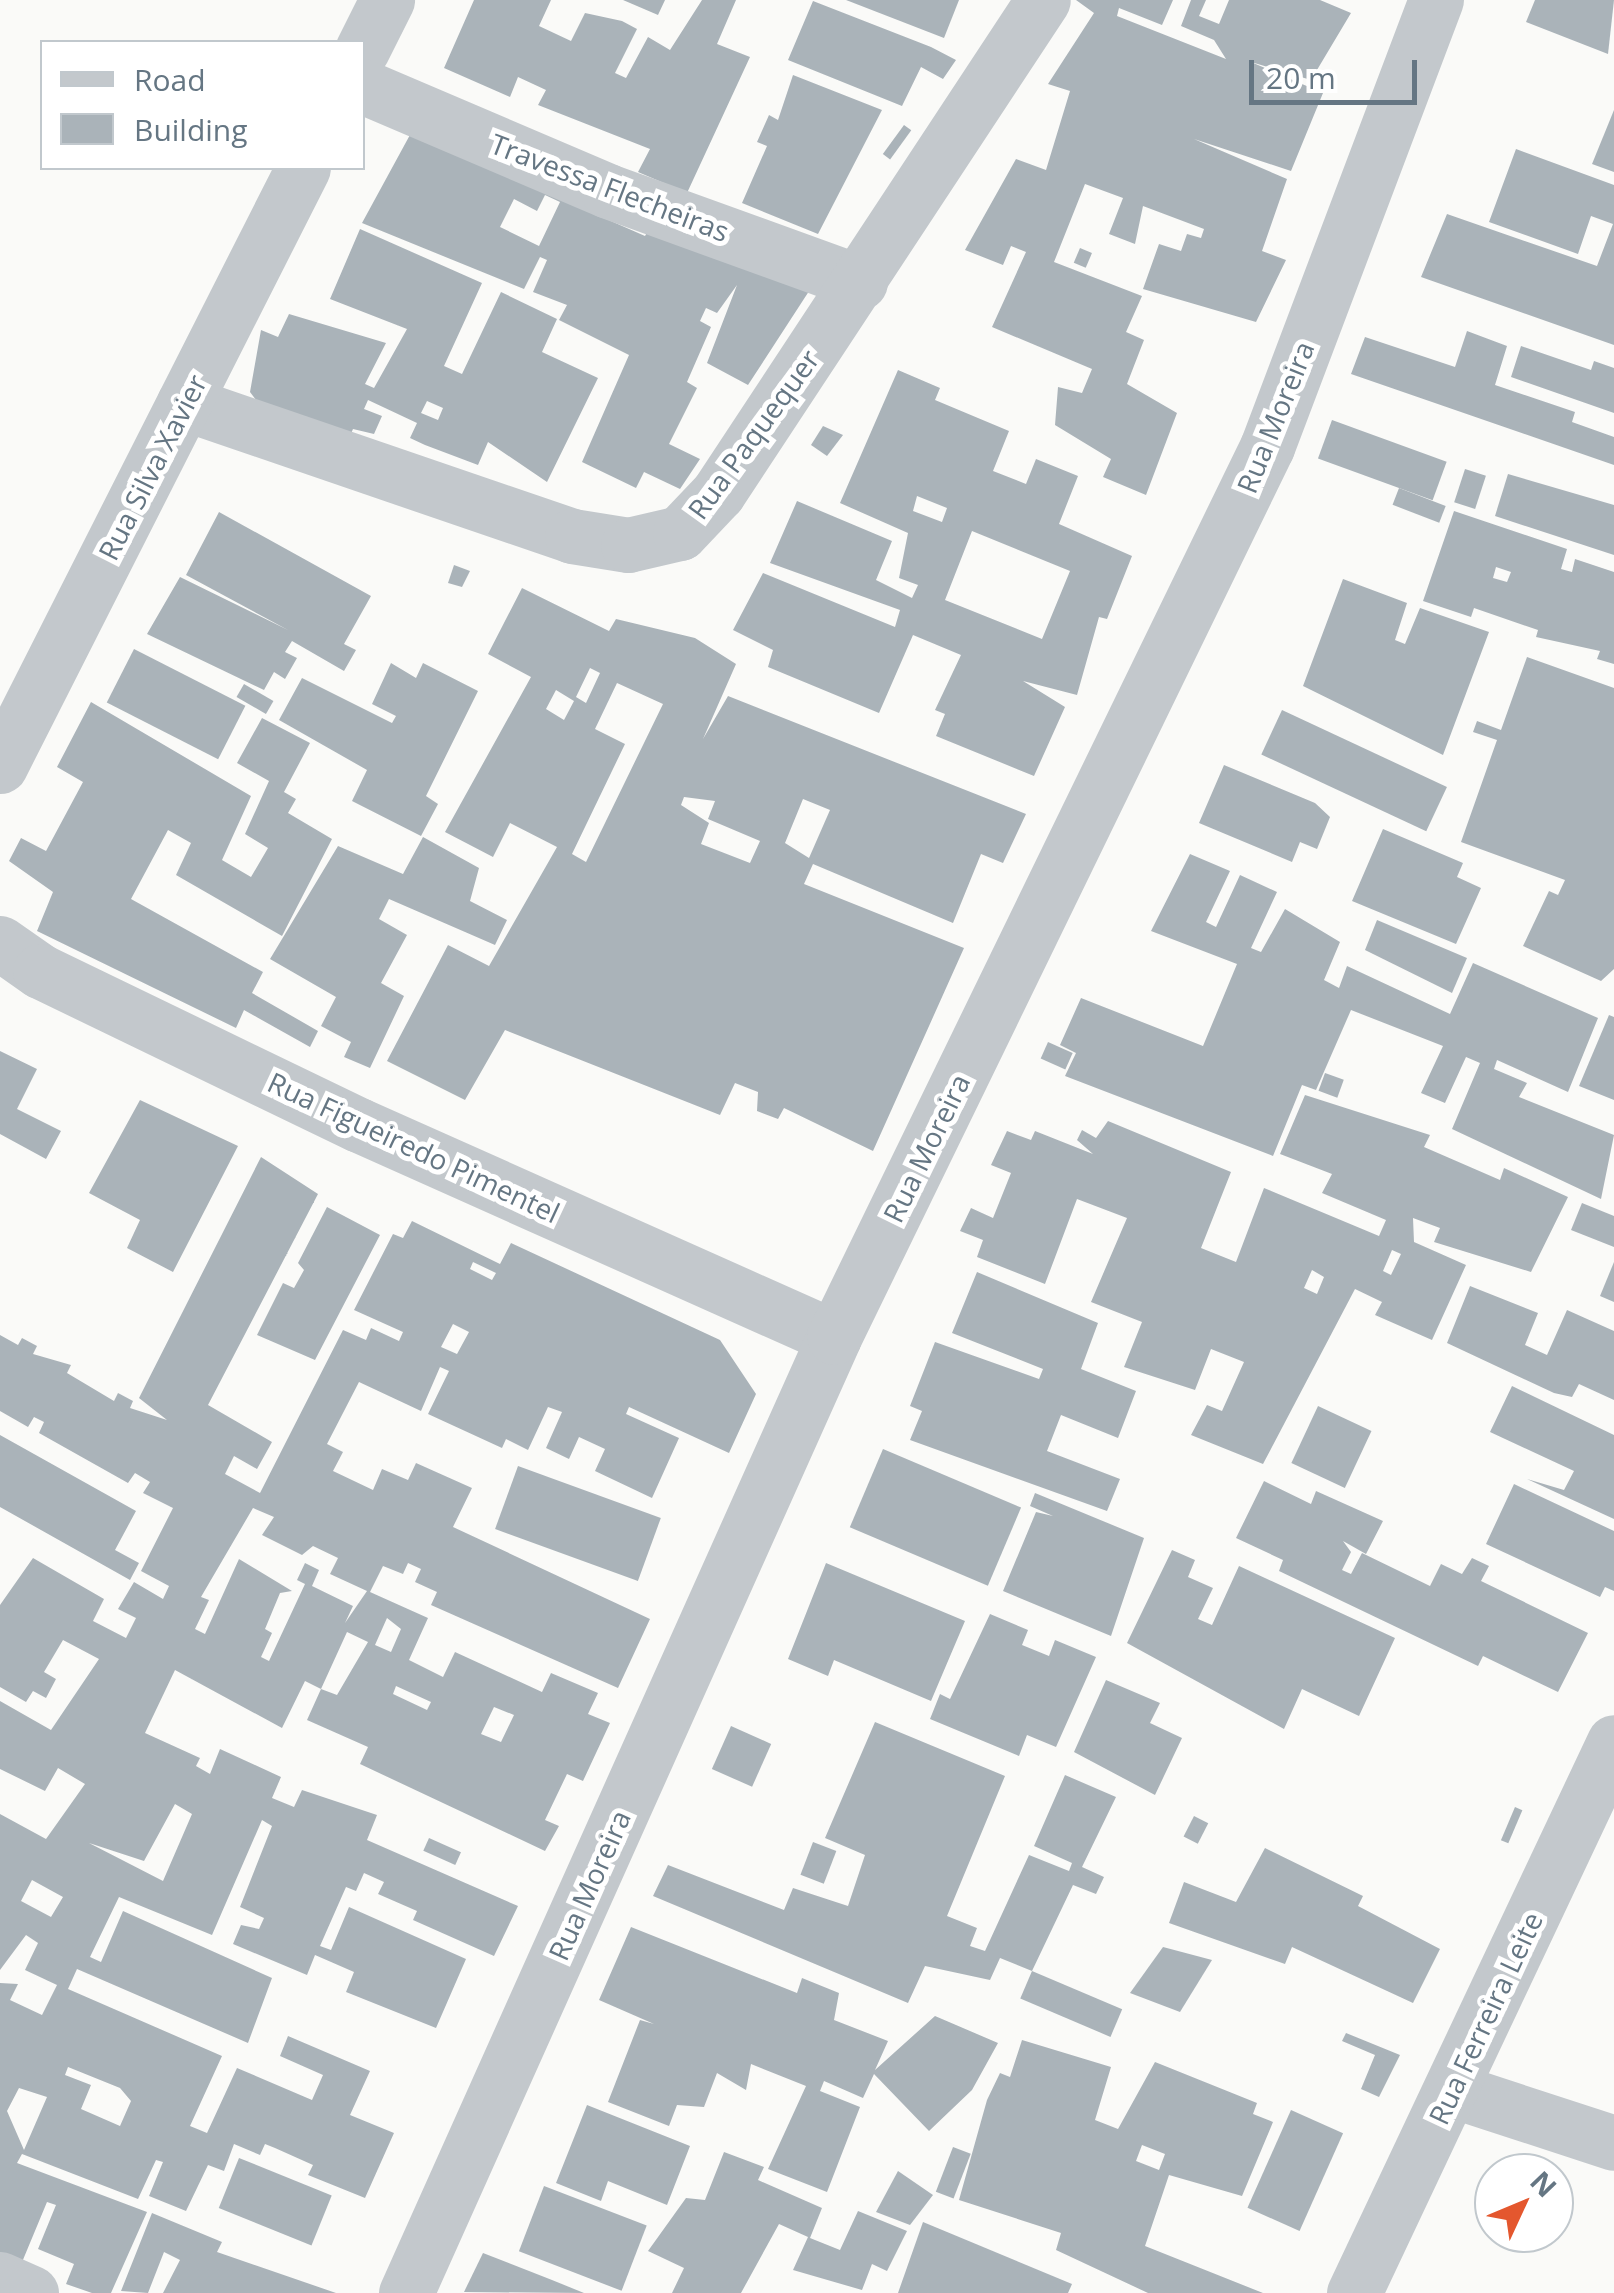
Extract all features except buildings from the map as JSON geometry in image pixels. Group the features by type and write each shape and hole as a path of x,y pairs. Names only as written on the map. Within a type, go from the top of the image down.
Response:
{"street":[{"path":"365,44 387,0"},
{"name":"Rua Paquequer","path":"184,404 572,536 628,545 680,533 718,493 1044,0"},
{"name":"Rua Moreira","path":"406,2293 834,1338 1267,447 1436,0"},
{"name":"Travessa Flecheiras","path":"365,87 608,191 860,282"},
{"name":"Rua Silva Xavier","path":"0,766 303,170"},
{"name":"Rua Figueiredo Pimentel","path":"0,943 40,971 359,1124 834,1338"},
{"name":"Rua Ferreira Leite","path":"1354,2293 1614,1742"},
{"path":"1452,2090 1614,2144"},
{"path":"0,2279 30,2293"}]}
